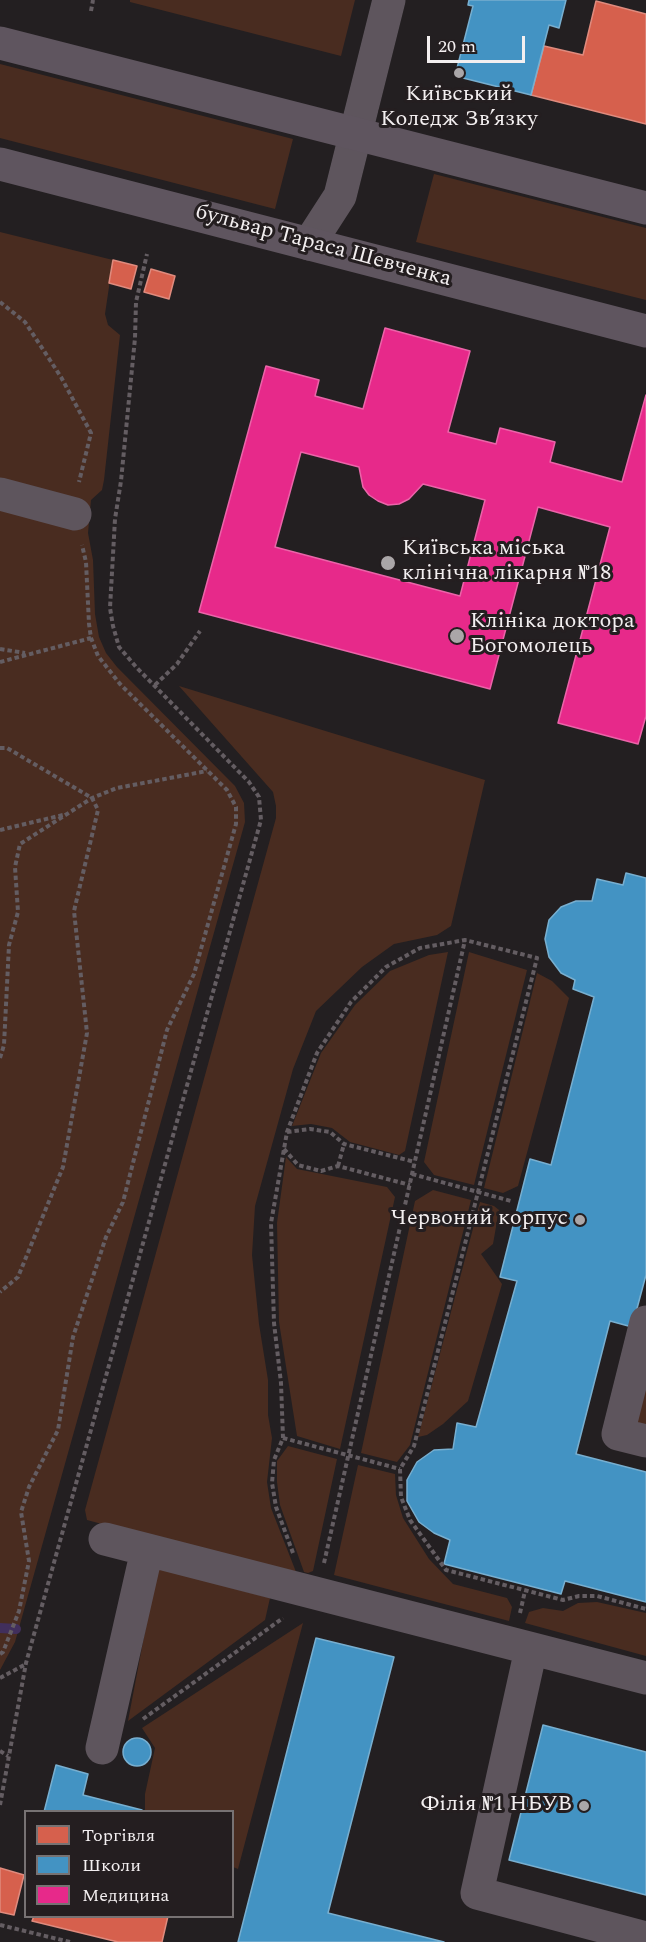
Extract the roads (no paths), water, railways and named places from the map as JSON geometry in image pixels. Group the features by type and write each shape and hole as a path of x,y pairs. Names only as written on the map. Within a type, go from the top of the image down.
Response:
{"main road":[{"path":"0,43 646,208"},
{"name":"бульвар Тараса Шевченка","path":"0,164 646,331"}],"street":[{"path":"309,244 340,196 389,0"},
{"path":"0,494 75,514"},
{"path":"646,1322 618,1434 646,1441"},
{"path":"105,1539 646,1678"},
{"path":"102,1748 147,1550"},
{"path":"531,1648 477,1893 646,1938"}],"waterway":[{"path":"0,1628 16,1629"}],"place":[{"name":"Київський Коледж Зв’язку","path":"459,73"},
{"name":"Київська міська клінічна лікарня №18","path":"388,563"},
{"name":"Клініка доктора Богомолець","path":"457,636"},
{"name":"Червоний корпус","path":"580,1220"},
{"name":"Філія №1 НБУВ","path":"584,1806"}]}
